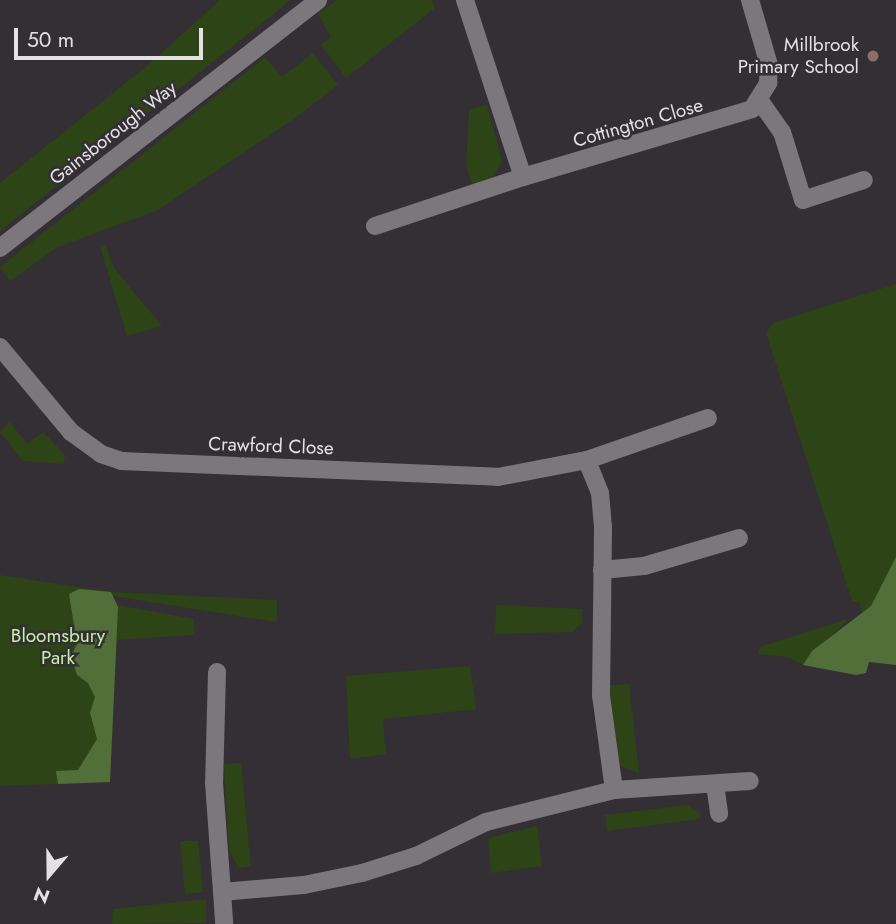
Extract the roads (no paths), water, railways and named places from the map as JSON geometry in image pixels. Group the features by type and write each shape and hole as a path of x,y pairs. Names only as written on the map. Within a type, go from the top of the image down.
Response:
{"street":[{"name":"Gainsborough Way","path":"0,248 318,0"},
{"path":"465,0 523,177"},
{"path":"750,0 769,65 760,101 782,132 803,200 864,180"},
{"name":"Cottington Close","path":"375,226 523,177 741,115 760,101"},
{"name":"Crawford Close","path":"0,346 71,432 101,454 121,461 498,477 587,460 708,418"},
{"path":"587,460 600,493 601,695 614,790"},
{"path":"602,570 644,566 739,538"},
{"path":"217,672 214,783 224,924"},
{"path":"222,892 304,885 362,873 416,856 486,822 614,790 750,781"},
{"path":"715,783 719,814"}],"place":[{"name":"Millbrook Primary School","path":"873,56"}],"park label":[{"name":"Bloomsbury Park","path":"58,647"}]}
